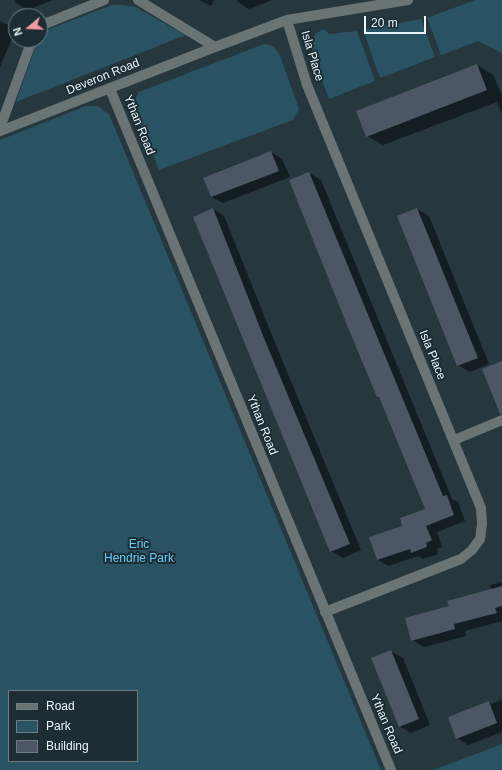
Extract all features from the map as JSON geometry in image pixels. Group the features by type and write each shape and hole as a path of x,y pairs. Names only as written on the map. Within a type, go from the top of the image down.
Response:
{"street":[{"path":"48,22 104,0"},
{"path":"138,0 215,47"},
{"name":"Deveron Road","path":"0,130 287,20 384,2 408,0"},
{"name":"Isla Place","path":"287,20 307,85 481,508 482,524 480,539 472,550 461,559 325,612"},
{"name":"Deveron Road","path":"0,130 29,48"},
{"name":"Ythan Road","path":"110,89 391,770"},
{"path":"454,440 502,420"}],"green space":[{"path":"475,0 502,0 502,53 478,41 441,55 427,18"},
{"path":"112,5 124,5 135,7 186,35 16,102 35,48 48,48 49,29"},
{"path":"421,19 435,57 380,78 363,30"},
{"path":"324,29 329,34 357,31 375,81 329,99 314,60 311,44 315,34"},
{"path":"264,44 273,46 279,53 299,109 293,120 159,170 134,109 135,99 139,92"},
{"name":"Eric Hendrie Park","path":"86,106 98,106 109,114 381,770 0,770 0,140"},
{"path":"502,744 502,770 433,770"}],"building":[{"path":"477,64 487,90 366,137 356,111"},
{"path":"271,151 279,171 211,197 203,178"},
{"path":"309,172 443,496 447,495 454,515 426,526 432,540 426,543 427,547 411,553 410,549 377,560 369,537 402,526 400,518 425,509 379,397 377,397 349,330 289,180"},
{"path":"213,208 266,343 350,544 330,552 193,217"},
{"path":"417,208 478,358 457,366 397,216"},
{"path":"502,361 502,414 500,414 482,369"},
{"path":"502,586 502,606 495,608 497,613 454,624 455,629 411,641 405,618 449,606 447,601"},
{"path":"391,650 419,719 399,727 371,658"},
{"path":"489,701 497,723 456,739 448,717"}]}
